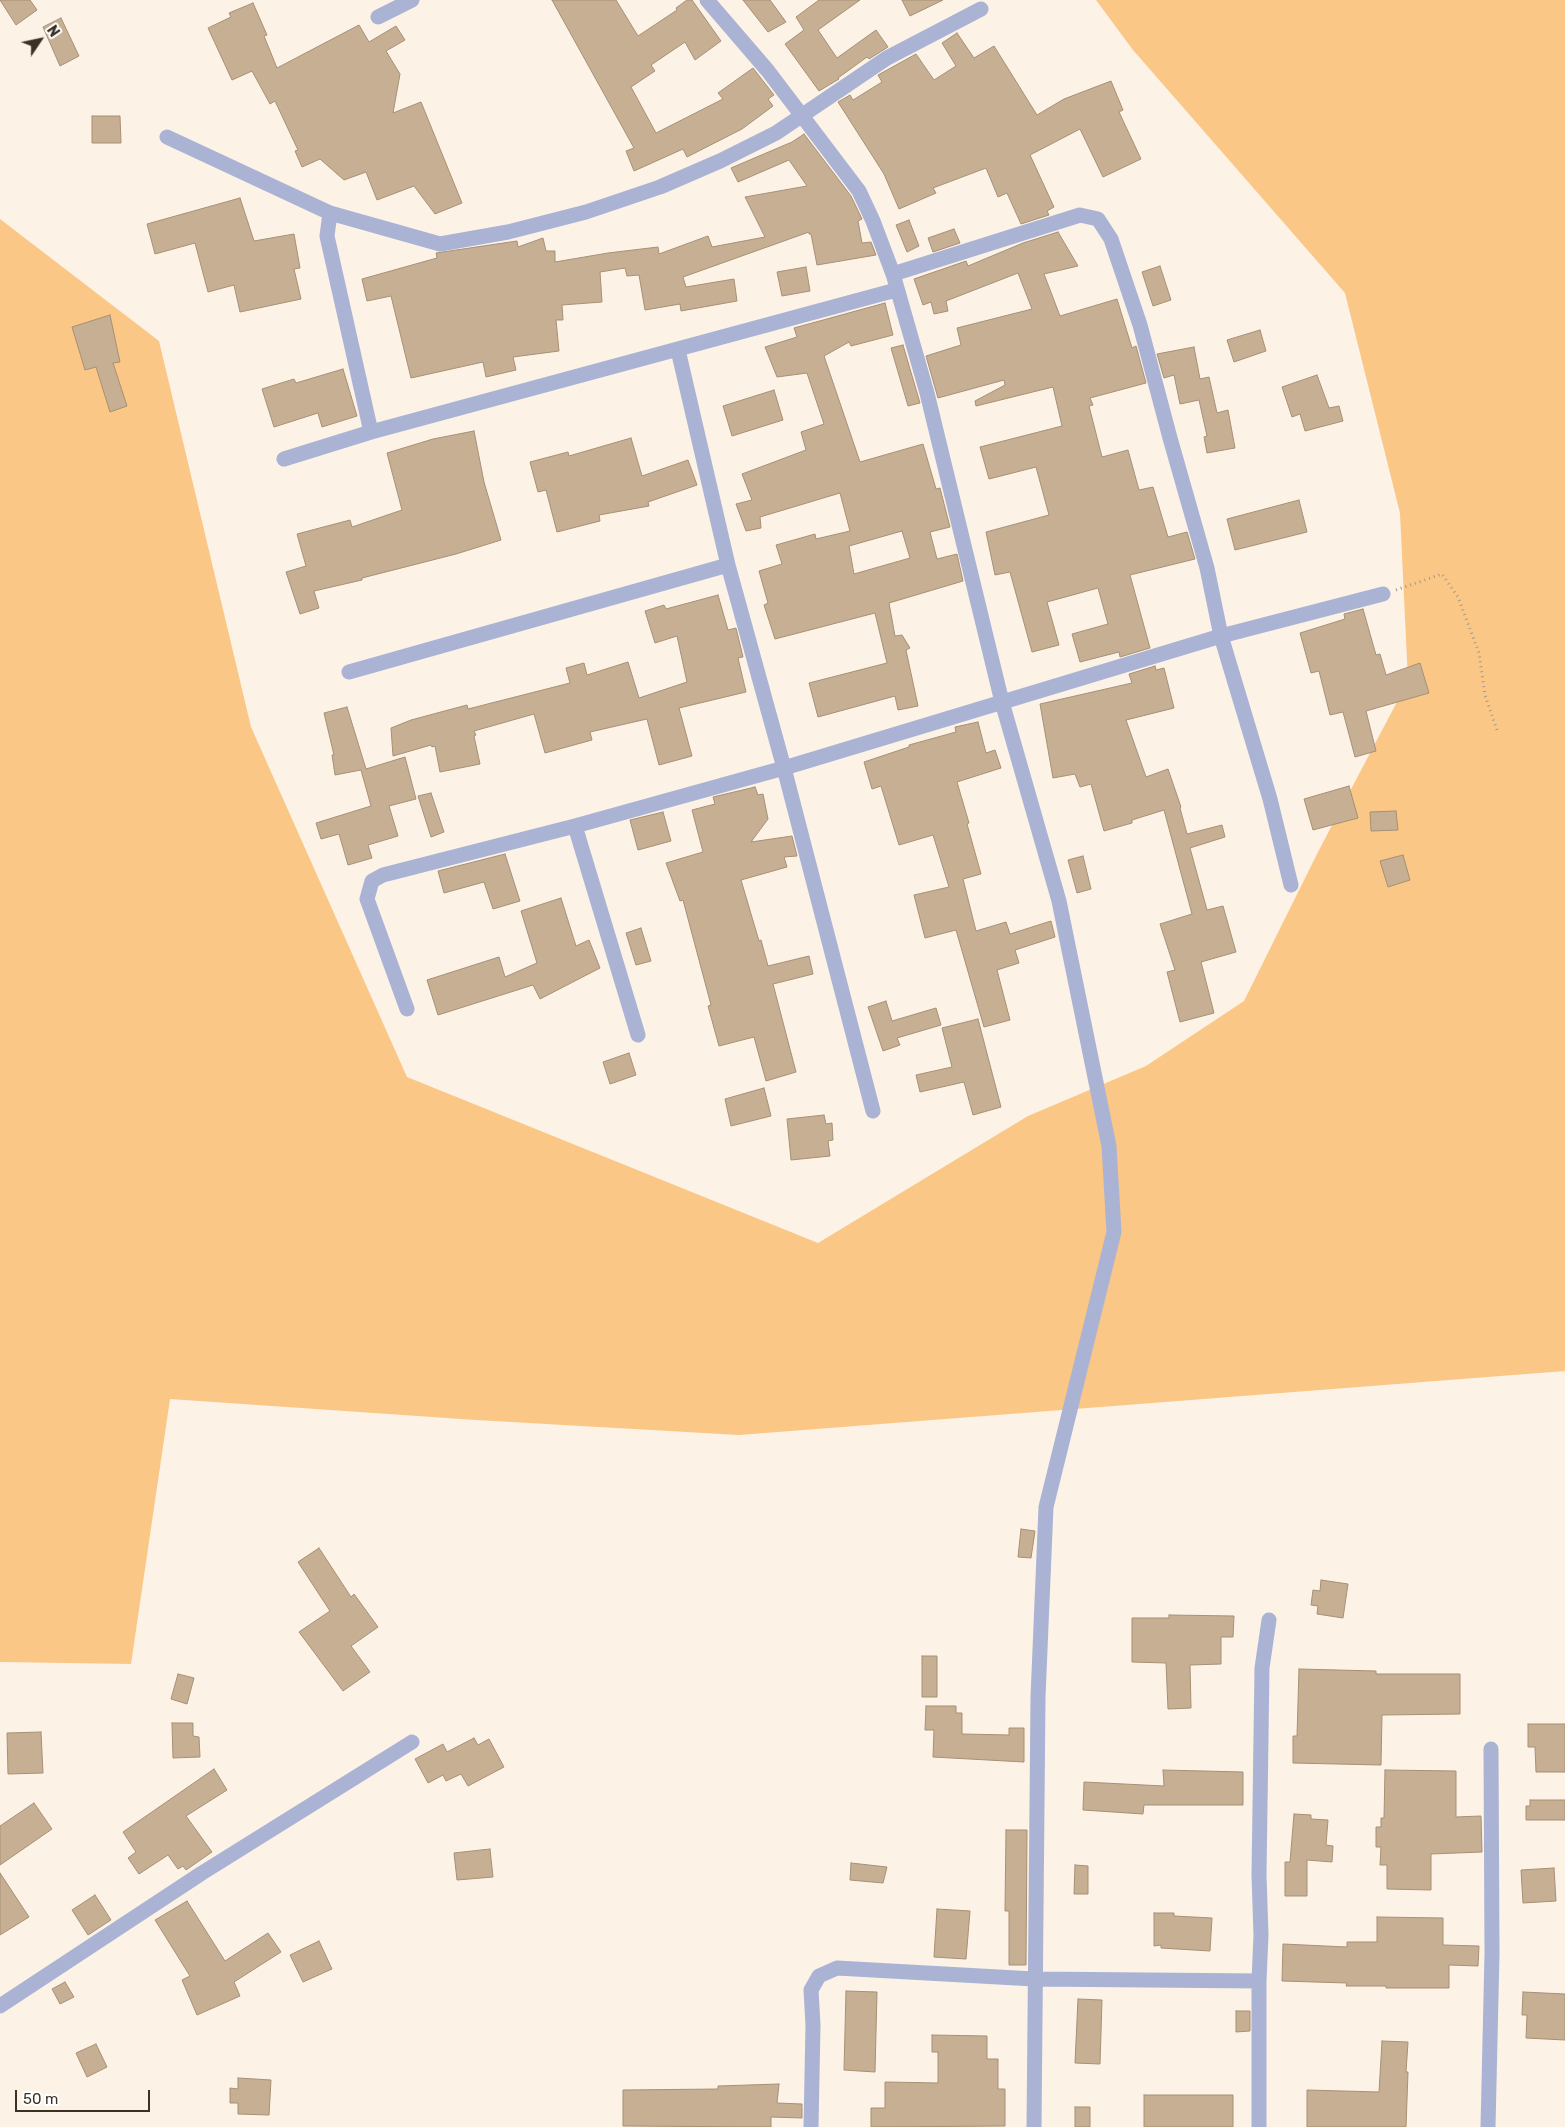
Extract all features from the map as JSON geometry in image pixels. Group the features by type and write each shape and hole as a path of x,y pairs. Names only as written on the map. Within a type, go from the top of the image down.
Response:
{"street":[{"path":"378,17 412,0"},
{"path":"707,0 768,71 859,191 873,220 893,274 896,290 927,393 1002,702 1060,901 1109,1146 1114,1232 1046,1507 1038,1697 1034,2127"},
{"path":"167,137 330,213 440,244 508,232 586,212 660,186 736,153 776,133 887,58 981,9"},
{"path":"330,213 327,236 370,432"},
{"path":"893,274 1080,215 1098,219 1111,239 1140,325 1207,568 1221,636 1270,800 1291,885"},
{"path":"284,459 370,432 896,290"},
{"path":"678,350 728,566 784,768 873,1110"},
{"path":"349,672 728,566"},
{"path":"406,1009 367,899 372,881 383,875 575,826 784,768 1221,636 1383,594"},
{"path":"575,826 638,1035"},
{"path":"1259,2127 1259,1981 1261,1935 1259,1875 1262,1668 1269,1620"},
{"path":"0,2006 202,1873 412,1742"},
{"path":"1488,2127 1492,1954 1491,1749"},
{"path":"811,2127 813,2025 811,1990 819,1976 837,1968 1034,1979 1259,1981"}],"path":[{"path":"1383,594 1442,574 1458,597 1479,653 1485,695 1497,730"}],"shaded area":[{"path":"1096,0 1565,0 1565,1371 739,1435 476,1420 170,1399 131,1664 0,1662 0,219 159,341 251,727 407,1077 818,1243 1028,1116 1146,1066 1244,1001 1319,850 1408,681 1400,513 1345,293 1133,50"}],"building":[{"path":"0,0 30,0 37,10 16,25"},
{"path":"552,0 616,0 638,36 677,10 676,8 687,0 692,0 721,41 695,60 685,42 651,65 655,71 631,87 656,133 723,99 718,93 753,68 774,95 768,99 773,106 742,129 687,157 683,149 634,171 626,151 634,148"},
{"path":"743,0 770,0 786,22 768,32"},
{"path":"819,0 860,0 818,30 837,58 876,30 888,47 869,59 867,57 839,79 819,91 785,44 804,30 796,17"},
{"path":"902,0 943,0 910,16"},
{"path":"253,3 267,35 264,36 277,68 359,25 369,42 396,26 405,40 386,51 400,74 393,113 421,102 462,203 435,214 414,186 377,200 366,172 344,180 320,159 302,167 295,151 298,150 275,101 270,104 252,71 232,80 208,28 231,17 229,13"},
{"path":"61,18 79,56 60,66 43,27"},
{"path":"957,33 974,58 994,46 1037,115 1064,99 1111,81 1123,110 1119,112 1141,159 1103,177 1080,129 1030,155 1054,207 1047,211 1049,215 1021,224 1007,193 998,197 986,168 933,188 936,193 899,209 884,174 838,102 850,95 853,100 882,82 878,75 916,54 934,80 956,66 942,43"},
{"path":"92,116 120,116 121,143 92,143"},
{"path":"804,134 851,196 862,219 858,221 862,243 871,242 876,255 817,265 809,232 683,277 686,287 734,279 737,301 681,311 680,304 645,310 639,275 627,276 625,268 600,272 602,302 562,305 563,320 556,320 559,351 513,357 516,370 486,377 483,362 411,378 391,296 367,301 362,279 437,258 436,253 517,241 518,247 543,238 546,251 555,251 555,262 658,247 659,254 708,236 712,247 765,237 745,197 807,186 789,160 738,182 731,168 792,142"},
{"path":"240,198 254,241 294,234 300,268 294,269 301,299 240,312 234,285 208,292 195,243 155,254 147,224"},
{"path":"909,220 919,246 907,252 896,225"},
{"path":"954,229 960,243 933,252 928,238"},
{"path":"1058,232 1078,266 1044,274 1060,316 1117,299 1132,348 1136,346 1146,383 1090,398 1093,405 1089,406 1102,457 1128,450 1139,490 1153,487 1168,537 1187,532 1195,559 1130,575 1150,648 1120,657 1119,652 1080,662 1072,634 1108,624 1098,588 1047,602 1059,645 1032,652 1010,572 995,575 986,532 1049,515 1036,467 989,479 980,447 1062,426 1053,387 976,406 975,401 1005,385 1004,380 938,398 926,356 961,345 957,328 1032,309 1018,273 946,301 948,311 934,314 931,302 923,305 914,279 966,261 968,266 1023,243"},
{"path":"1160,266 1171,300 1153,306 1142,272"},
{"path":"806,267 810,291 782,296 777,272"},
{"path":"885,303 893,335 851,346 849,342 824,356 860,462 923,444 936,489 940,488 950,527 930,532 937,559 957,554 963,581 889,603 895,636 902,635 910,648 906,650 918,706 898,710 895,696 818,717 809,683 887,663 875,613 775,639 764,605 768,603 759,571 782,564 776,545 815,534 816,539 850,531 840,493 760,517 761,528 746,531 736,504 752,500 742,474 806,450 801,432 824,424 807,373 777,377 765,347 797,337 794,328","holes":["902,531 910,558 854,574 849,546"]},
{"path":"110,315 120,362 113,363 127,406 110,412 96,367 85,370 72,327"},
{"path":"1260,330 1266,351 1234,362 1227,340"},
{"path":"903,345 920,403 908,406 891,348"},
{"path":"1194,347 1200,379 1209,377 1217,413 1228,410 1235,448 1207,453 1204,437 1207,436 1199,400 1180,404 1174,375 1164,378 1157,354"},
{"path":"343,369 357,416 322,427 318,413 274,427 262,389 294,379 296,383"},
{"path":"1317,375 1329,408 1339,406 1343,421 1305,431 1300,414 1292,417 1282,387"},
{"path":"774,390 783,420 732,436 723,406"},
{"path":"474,431 484,482 501,540 456,554 362,578 362,580 314,591 319,608 300,614 286,572 306,566 297,534 350,520 352,527 402,510 387,453 433,439"},
{"path":"631,438 642,476 688,460 697,485 648,502 649,506 599,515 600,521 557,532 546,490 538,492 530,462 568,452 569,456"},
{"path":"1299,500 1307,532 1235,550 1227,519"},
{"path":"718,595 728,630 736,628 743,657 738,658 746,692 679,708 692,756 659,765 647,719 590,732 592,740 545,753 534,714 474,731 480,764 440,772 435,746 432,747 431,745 393,756 391,728 411,720 467,705 468,709 570,683 566,668 584,663 587,675 628,662 639,698 687,682 677,636 655,643 645,611 664,605 666,609"},
{"path":"1363,609 1376,655 1380,654 1386,675 1420,663 1429,693 1366,711 1376,751 1355,757 1343,712 1330,715 1319,671 1311,673 1300,633 1345,619 1344,614"},
{"path":"1155,666 1156,670 1164,668 1174,708 1126,720 1146,777 1168,769 1181,807 1187,834 1222,825 1225,837 1190,848 1207,910 1223,906 1236,952 1201,962 1214,1013 1180,1022 1167,972 1175,970 1160,924 1192,914 1164,810 1132,820 1132,823 1104,831 1091,784 1080,787 1075,774 1053,778 1040,704 1132,683 1129,674"},
{"path":"347,707 366,769 405,757 416,799 389,806 398,836 368,845 372,858 348,865 339,834 321,839 316,823 371,806 361,770 335,775 332,755 334,755 324,713"},
{"path":"978,722 986,753 995,750 1001,768 957,782 981,874 963,879 976,931 1006,922 1010,934 1051,921 1055,937 1015,950 1019,963 997,970 1010,1020 984,1027 956,930 925,938 914,895 949,887 933,835 899,845 881,786 872,789 864,762 909,747 909,745 956,732 955,727"},
{"path":"1349,786 1358,818 1313,830 1304,799"},
{"path":"755,787 758,795 763,794 768,819 751,842 792,836 797,856 784,857 787,867 741,880 759,941 761,940 768,966 809,956 813,974 773,984 796,1072 766,1081 754,1037 719,1046 708,1006 711,1005 683,900 680,901 666,863 703,852 692,810 715,804 713,797"},
{"path":"431,793 444,832 431,837 418,796"},
{"path":"1396,811 1398,830 1371,831 1370,812"},
{"path":"663,812 671,841 638,850 630,820"},
{"path":"505,854 520,901 493,909 484,882 444,893 438,871"},
{"path":"1403,855 1410,880 1388,887 1380,861"},
{"path":"1083,856 1091,889 1077,893 1068,860"},
{"path":"561,898 576,946 589,940 600,968 540,999 533,985 438,1015 427,980 499,957 505,977 537,963 521,911"},
{"path":"641,928 651,961 636,965 626,933"},
{"path":"886,1001 892,1021 936,1008 941,1025 897,1038 900,1045 883,1051 868,1007"},
{"path":"978,1019 1001,1107 973,1115 964,1082 920,1092 916,1075 952,1067 942,1028"},
{"path":"629,1053 636,1075 610,1084 603,1062"},
{"path":"764,1088 771,1116 731,1126 725,1099"},
{"path":"824,1115 826,1124 832,1123 833,1140 828,1141 830,1156 791,1160 787,1119"},
{"path":"1021,1529 1035,1531 1031,1558 1018,1557"},
{"path":"319,1548 351,1597 354,1594 378,1627 351,1646 370,1672 343,1691 299,1632 330,1611 298,1562"},
{"path":"1321,1580 1348,1584 1343,1618 1317,1614 1318,1606 1311,1605 1313,1590 1320,1591"},
{"path":"1169,1615 1234,1616 1233,1637 1221,1637 1221,1664 1190,1665 1191,1708 1168,1709 1166,1663 1132,1662 1132,1618 1169,1618"},
{"path":"922,1656 937,1656 937,1697 922,1697"},
{"path":"1299,1669 1376,1671 1376,1674 1460,1674 1460,1714 1382,1715 1381,1765 1293,1763 1293,1736 1297,1736"},
{"path":"178,1674 194,1678 187,1704 171,1699"},
{"path":"926,1706 956,1706 956,1713 962,1713 962,1734 1009,1735 1009,1728 1024,1728 1024,1762 933,1757 934,1730 925,1730"},
{"path":"172,1723 193,1723 193,1736 199,1737 200,1757 173,1758"},
{"path":"1528,1724 1565,1724 1565,1772 1536,1772 1535,1747 1528,1747"},
{"path":"41,1732 43,1773 8,1774 7,1733"},
{"path":"474,1738 478,1745 489,1739 504,1767 468,1786 461,1774 446,1781 443,1775 428,1783 415,1759 443,1744 447,1752"},
{"path":"214,1769 227,1790 186,1816 212,1852 186,1870 183,1866 178,1869 168,1855 139,1874 128,1858 136,1852 123,1832"},
{"path":"1163,1770 1243,1772 1243,1805 1144,1805 1143,1814 1083,1810 1084,1782 1164,1786"},
{"path":"1385,1770 1456,1771 1456,1817 1481,1816 1482,1852 1431,1854 1431,1890 1387,1889 1387,1865 1380,1865 1381,1847 1376,1847 1376,1827 1381,1827 1381,1818 1384,1818"},
{"path":"1530,1800 1565,1800 1565,1820 1526,1820 1526,1806 1530,1806"},
{"path":"34,1803 52,1829 0,1865 0,1826"},
{"path":"1294,1814 1311,1815 1311,1819 1328,1820 1326,1845 1333,1846 1332,1862 1307,1860 1307,1896 1285,1896 1285,1862 1290,1862"},
{"path":"1006,1830 1027,1830 1026,1965 1009,1965 1009,1911 1005,1911"},
{"path":"490,1849 493,1877 457,1880 454,1853"},
{"path":"851,1863 887,1867 883,1883 850,1880"},
{"path":"1075,1865 1088,1866 1088,1894 1074,1894"},
{"path":"1554,1868 1556,1901 1523,1903 1521,1870"},
{"path":"0,1873 29,1917 0,1935"},
{"path":"95,1895 111,1920 88,1935 72,1910"},
{"path":"187,1901 225,1961 268,1933 281,1952 234,1982 240,1996 197,2015 182,1980 190,1976 155,1920"},
{"path":"937,1909 970,1911 966,1959 934,1957"},
{"path":"1154,1913 1174,1913 1174,1916 1212,1918 1210,1951 1161,1948 1161,1945 1154,1946"},
{"path":"1377,1917 1443,1918 1443,1945 1479,1946 1478,1966 1449,1965 1449,1988 1386,1988 1386,1986 1346,1986 1347,1983 1282,1981 1283,1944 1347,1947 1347,1942 1377,1942"},
{"path":"319,1941 332,1969 303,1982 290,1955"},
{"path":"65,1982 74,1997 60,2004 52,1989"},
{"path":"846,1991 877,1992 875,2072 844,2070"},
{"path":"1523,1992 1565,1994 1565,2040 1526,2038 1527,2015 1522,2015"},
{"path":"1078,1999 1102,2000 1100,2064 1075,2063"},
{"path":"1236,2011 1250,2011 1250,2031 1236,2032"},
{"path":"932,2035 987,2036 987,2059 998,2059 998,2089 1005,2089 1005,2126 871,2127 871,2108 885,2108 885,2082 938,2083 938,2052 932,2052"},
{"path":"1382,2041 1408,2042 1406,2127 1307,2127 1307,2090 1379,2092"},
{"path":"96,2044 107,2067 87,2077 76,2053"},
{"path":"238,2078 271,2080 269,2115 238,2114 238,2103 230,2103 230,2088 238,2089"},
{"path":"779,2084 777,2103 802,2104 802,2118 771,2117 771,2127 623,2126 623,2090 718,2089 718,2086"},
{"path":"1144,2095 1233,2095 1233,2127 1144,2127"},
{"path":"1075,2107 1090,2107 1090,2127 1075,2127"}]}
